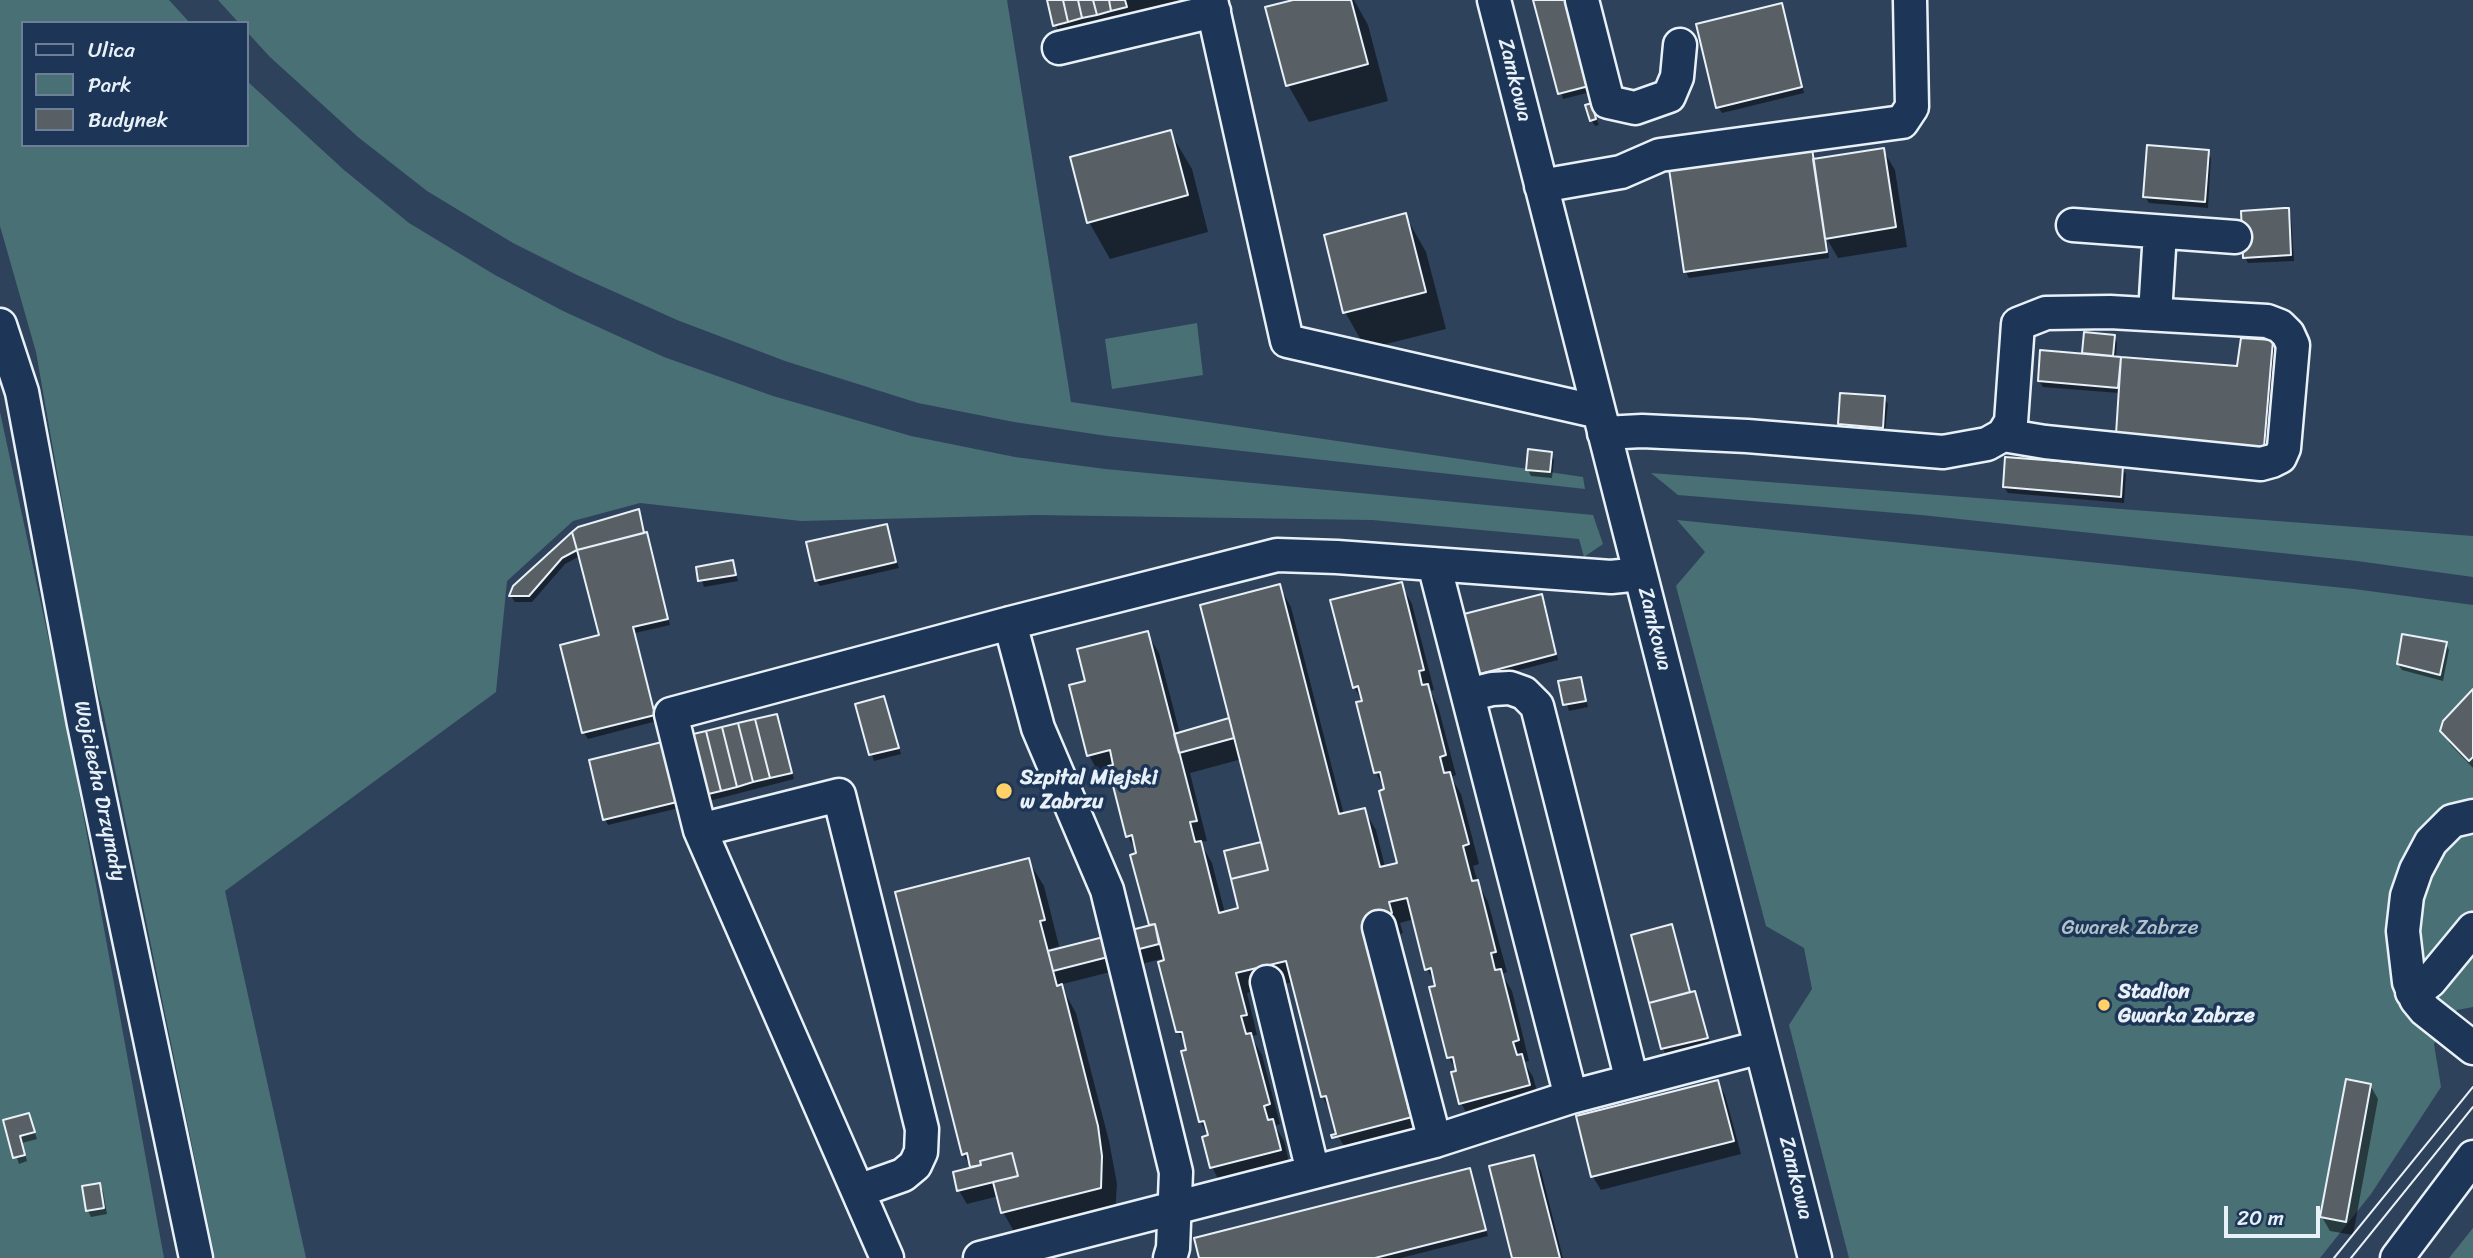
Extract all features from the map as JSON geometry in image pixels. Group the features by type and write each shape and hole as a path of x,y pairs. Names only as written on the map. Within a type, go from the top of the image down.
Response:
{"street":[{"name":"Zamkowa","path":"1494,0 1815,1258"},
{"path":"1582,0 1608,103 1634,108 1669,96 1677,77 1680,44"},
{"path":"1541,186 1621,172 1660,155 1902,122 1912,107 1910,0"},
{"path":"1059,48 1212,5 1287,341 1602,423 1642,431 1747,436 1943,452 1987,444 2003,435 2011,422 2018,324 2046,313 2155,314 2267,321 2280,326 2293,345 2284,448 2280,457 2261,464 2045,442 2003,435"},
{"path":"2073,225 2235,237"},
{"path":"2155,314 2160,232"},
{"name":"Wojciecha Drzymały","path":"0,325 22,392 85,724 196,1258"},
{"path":"887,1258 700,830 671,714 1277,555 1611,577 1640,574"},
{"path":"1434,564 1571,1097"},
{"path":"1010,623 1038,728 1107,890 1176,1172 1173,1248 1170,1258"},
{"path":"1468,695 1510,688 1524,692 1537,706 1632,1081"},
{"path":"700,830 839,795 922,1129 921,1152 915,1166 903,1175 858,1191"},
{"path":"2473,816 2452,821 2431,842 2416,870 2407,896 2403,931 2412,992 2425,1010 2473,1048"},
{"path":"1380,927 1435,1141"},
{"path":"2412,992 2430,981 2473,929"},
{"path":"1267,982 1313,1172"},
{"path":"980,1258 1435,1141 1571,1097 1761,1047"},
{"path":"2397,1258 2473,1157"}],"green space":[{"path":"0,0 169,0 188,21 21,21 21,147 248,147 248,82 344,170 409,223 495,275 563,311 664,357 773,396 911,436 1015,457 1105,469 1593,515 1603,544 1584,557 1579,539 1372,520 1035,515 801,521 640,503 573,521 507,581 496,692 225,891 306,1258 215,1258 103,711 90,660 36,352 0,226"},
{"path":"218,0 1007,0 1071,402 1583,477 1585,489 1107,436 1014,422 918,403 785,361 677,320 577,275 513,243 427,191 358,137 270,57 248,33 248,21 237,21"},
{"path":"1197,323 1203,375 1112,389 1105,339"},
{"path":"0,412 66,720 164,1258 0,1258"},
{"path":"1651,473 2473,536 2473,577 2357,561 1921,515 1678,495"},
{"name":"Gwarek Zabrze","path":"1677,520 2354,589 2473,605 2473,1007 2457,1010 2434,1044 2441,1087 2371,1194 2320,1258 1849,1258 1789,1025 1812,989 1804,948 1766,926 1676,586 1705,552"},
{"path":"2473,1228 2473,1258 2449,1258"}],"building":[{"path":"1047,0 1063,0 1068,22 1053,26"},
{"path":"1063,0 1078,0 1082,18 1068,22"},
{"path":"1078,0 1093,0 1097,15 1082,18"},
{"path":"1093,0 1109,0 1111,11 1097,15"},
{"path":"1109,0 1125,0 1127,7 1111,11"},
{"path":"1293,0 1351,0 1368,64 1286,86 1265,7"},
{"path":"1533,0 1566,0 1589,86 1558,94"},
{"path":"1782,3 1802,87 1716,108 1696,24"},
{"path":"1592,103 1596,119 1590,121 1585,105"},
{"path":"1171,130 1188,195 1087,223 1070,157"},
{"path":"1811,141 1827,252 1684,272 1668,162"},
{"path":"2147,145 2209,150 2205,202 2143,197"},
{"path":"1884,148 1896,227 1825,239 1813,159"},
{"path":"2289,208 2291,255 2243,258 2241,211"},
{"path":"1406,213 1426,292 1343,313 1324,235"},
{"path":"2084,332 2115,335 2113,356 2082,353"},
{"path":"2241,338 2273,340 2264,447 2116,434 2121,357 2237,366"},
{"path":"2040,350 2121,357 2118,388 2038,381"},
{"path":"1840,393 1885,396 1883,428 1838,424"},
{"path":"1528,449 1552,452 1550,472 1526,470"},
{"path":"2005,457 2123,466 2121,497 2003,487"},
{"path":"639,509 644,533 577,550 572,532 578,527"},
{"path":"887,524 896,562 815,581 806,542"},
{"path":"572,532 577,550 562,558 529,596 509,596 513,586"},
{"path":"647,532 668,619 633,627 655,715 582,733 560,645 599,635 577,550"},
{"path":"733,560 736,575 698,581 696,567"},
{"path":"1402,582 1424,670 1419,671 1422,685 1428,684 1446,755 1440,757 1444,773 1450,772 1469,844 1463,846 1472,881 1478,880 1496,952 1491,953 1495,970 1501,969 1519,1040 1513,1042 1517,1055 1522,1054 1530,1085 1459,1104 1451,1072 1456,1071 1453,1057 1447,1058 1429,987 1435,986 1431,968 1425,970 1407,898 1389,902 1392,913 1366,920 1406,1075 1401,1076 1410,1114 1416,1113 1416,1116 1332,1138 1331,1135 1336,1134 1326,1096 1321,1097 1286,961 1236,973 1247,1015 1241,1016 1246,1034 1251,1033 1270,1104 1264,1106 1268,1120 1273,1119 1281,1150 1210,1168 1202,1137 1208,1135 1204,1121 1199,1122 1181,1051 1186,1050 1182,1032 1176,1032 1158,962 1164,960 1155,924 1149,925 1130,855 1136,853 1132,835 1126,837 1108,766 1113,765 1110,750 1087,756 1069,685 1085,681 1077,649 1148,631 1197,821 1190,822 1195,842 1201,841 1219,913 1238,908 1231,879 1268,870 1200,605 1280,584 1339,814 1365,808 1380,867 1397,863 1379,791 1384,789 1380,772 1374,773 1356,702 1362,701 1358,686 1353,688 1330,600"},
{"path":"1542,594 1556,654 1476,675 1460,615"},
{"path":"2402,634 2447,642 2440,675 2397,664"},
{"path":"1581,677 1586,701 1563,705 1558,681"},
{"path":"2473,689 2473,757 2469,761 2440,731 2443,721"},
{"path":"884,696 899,748 869,755 855,704"},
{"path":"777,714 792,773 770,778 755,719"},
{"path":"1229,718 1234,738 1179,753 1174,734"},
{"path":"755,719 770,778 753,782 738,723"},
{"path":"738,723 753,782 737,787 722,727"},
{"path":"722,727 737,787 721,791 706,731"},
{"path":"706,731 721,791 704,795 689,735"},
{"path":"662,742 677,802 603,820 589,760"},
{"path":"1261,842 1268,870 1231,879 1224,851"},
{"path":"1029,858 1045,920 1040,921 1057,986 1062,984 1098,1126 1102,1156 1101,1188 1001,1213 993,1182 1018,1176 1012,1153 980,1161 981,1165 970,1167 967,1153 962,1155 895,892"},
{"path":"1155,924 1159,944 1053,971 1048,951"},
{"path":"1672,924 1690,992 1649,1003 1631,935"},
{"path":"1695,991 1708,1038 1661,1049 1649,1003"},
{"path":"2346,1079 2371,1084 2346,1222 2320,1217"},
{"path":"1718,1080 1734,1141 1591,1177 1576,1116"},
{"path":"29,1113 35,1132 20,1136 25,1155 13,1158 3,1120"},
{"path":"1012,1153 1018,1176 957,1191 953,1172 981,1165 980,1161"},
{"path":"1534,1155 1560,1258 1512,1258 1489,1166"},
{"path":"1470,1168 1486,1230 1375,1258 1199,1258 1194,1238"},
{"path":"100,1183 104,1208 86,1211 82,1186"}],"tram line":[{"path":"2334,1258 2473,1087"},
{"path":"2351,1258 2473,1107"}],"place":[{"name":"Szpital Miejski w Zabrzu","path":"1004,791"},
{"name":"Stadion Gwarka Zabrze","path":"2104,1005"}]}
